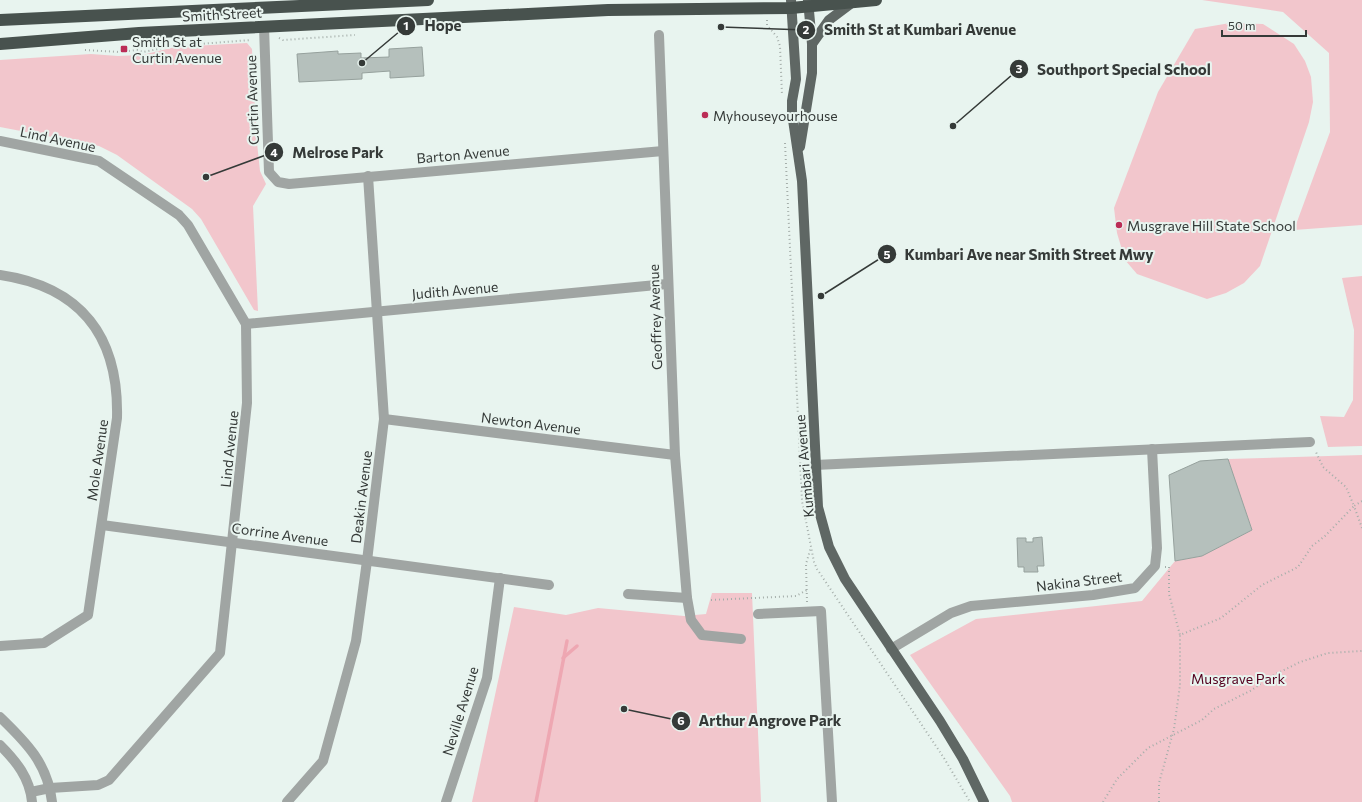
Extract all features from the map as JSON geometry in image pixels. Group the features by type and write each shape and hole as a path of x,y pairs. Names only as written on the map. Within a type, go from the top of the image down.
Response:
{"highway":[{"name":"Smith Street","path":"0,20 428,0"},
{"name":"Smith Street","path":"0,44 120,34 608,10 876,0"}],"main road":[{"path":"812,44 829,20 853,2"},
{"name":"Kumbari Avenue","path":"799,155 812,73 812,44 808,3"},
{"name":"Kumbari Avenue","path":"791,4 796,79 792,101 792,113 799,155 818,507 829,547 845,579 963,759 984,802"}],"street":[{"name":"Curtin Avenue","path":"264,27 269,172"},
{"name":"Geoffrey Avenue","path":"659,35 667,284 675,455 687,598 691,620 702,635 741,639"},
{"name":"Lind Avenue","path":"0,141 99,161 179,216 188,225 246,324 247,404 234,542 220,653 109,780 98,785 50,788 31,792"},
{"name":"Barton Avenue","path":"269,172 278,182 289,184 663,151"},
{"name":"Deakin Avenue","path":"287,802 323,761 356,641 367,561 384,419 368,176"},
{"name":"Mole Avenue","path":"0,275 34,282 49,288 72,302 92,323 108,355 116,387 117,418 88,615 44,643 0,646"},
{"name":"Judith Avenue","path":"246,324 667,284"},
{"name":"Newton Avenue","path":"384,419 675,455"},
{"path":"815,465 1152,448 1310,442"},
{"path":"1152,448 1157,548 1155,566"},
{"name":"Corrine Avenue","path":"102,526 234,542 549,585"},
{"name":"Nakina Street","path":"891,649 951,613 971,606 1093,595 1135,588 1155,566"},
{"name":"Neville Avenue","path":"446,802 487,678 500,578"},
{"path":"628,594 687,598"},
{"path":"758,614 821,611 832,802"},
{"path":"0,717 31,747 44,771 50,788 52,802"},
{"path":"0,745 22,771 31,792 32,802"}],"path":[{"path":"768,17 767,25 777,37 780,46 782,102"},
{"path":"79,50 120,52 137,50 143,52 173,46 252,40"},
{"path":"784,137 802,501 817,569 944,758 970,802"},
{"path":"1310,442 1323,467 1346,487 1362,528"},
{"path":"1180,635 1221,618 1262,585 1298,567 1312,546 1325,536 1354,506 1362,501"},
{"path":"807,611 806,564 811,545"},
{"path":"1155,566 1169,567 1169,594 1180,635 1180,685 1173,733 1159,783 1159,802"},
{"path":"711,600 796,596 807,590"},
{"path":"1102,802 1117,779 1132,762 1148,748 1173,733 1202,720 1214,710 1300,662 1328,653 1362,652"}],"green space":[{"path":"1202,0 1362,0 1362,225 1294,230 1330,132 1329,53 1283,12"},
{"path":"1230,23 1263,24 1294,44 1305,61 1311,77 1313,102 1309,122 1260,266 1244,283 1226,293 1207,299 1137,274 1125,260 1117,233 1114,208 1158,92 1195,29"},
{"path":"247,43 252,49 260,171 266,184 253,206 258,311 254,310 201,219 192,209 117,155 99,146 0,127 0,60 91,54 118,56 142,55 175,47"},
{"path":"1362,276 1362,446 1328,447 1320,416 1344,417 1353,400 1354,330 1342,278"},
{"name":"Musgrave Park","path":"1362,455 1362,802 1012,802 1010,796 910,655 976,619 1142,601 1175,561 1202,556 1252,530 1228,459"},
{"path":"712,593 752,593 761,802 472,802 514,607 566,615 598,608 684,616 706,614"}],"building":[{"path":"422,47 424,76 390,78 390,71 362,73 362,79 299,82 297,54 338,51 338,54 361,53 361,58 389,57 389,49"},
{"path":"1228,459 1252,530 1202,556 1175,561 1169,475 1200,461"},
{"path":"1042,537 1044,566 1037,566 1038,572 1024,572 1024,567 1018,567 1017,538 1026,538 1026,542 1033,542 1033,538"}],"waterway":[{"path":"536,802 567,641"},
{"path":"563,658 577,646"}],"place":[{"name":"Smith St at Kumbari Avenue","path":"721,27"},
{"name":"Smith St at Curtin Avenue","path":"124,49"},
{"name":"Hope","path":"362,63"},
{"name":"Myhouseyourhouse","path":"705,115"},
{"name":"Southport Special School","path":"953,126"},
{"name":"Melrose Park","path":"206,177"},
{"name":"Musgrave Hill State School","path":"1119,225"},
{"name":"Kumbari Ave near Smith Street Mwy","path":"821,296"},
{"name":"Arthur Angrove Park","path":"624,709"}]}
